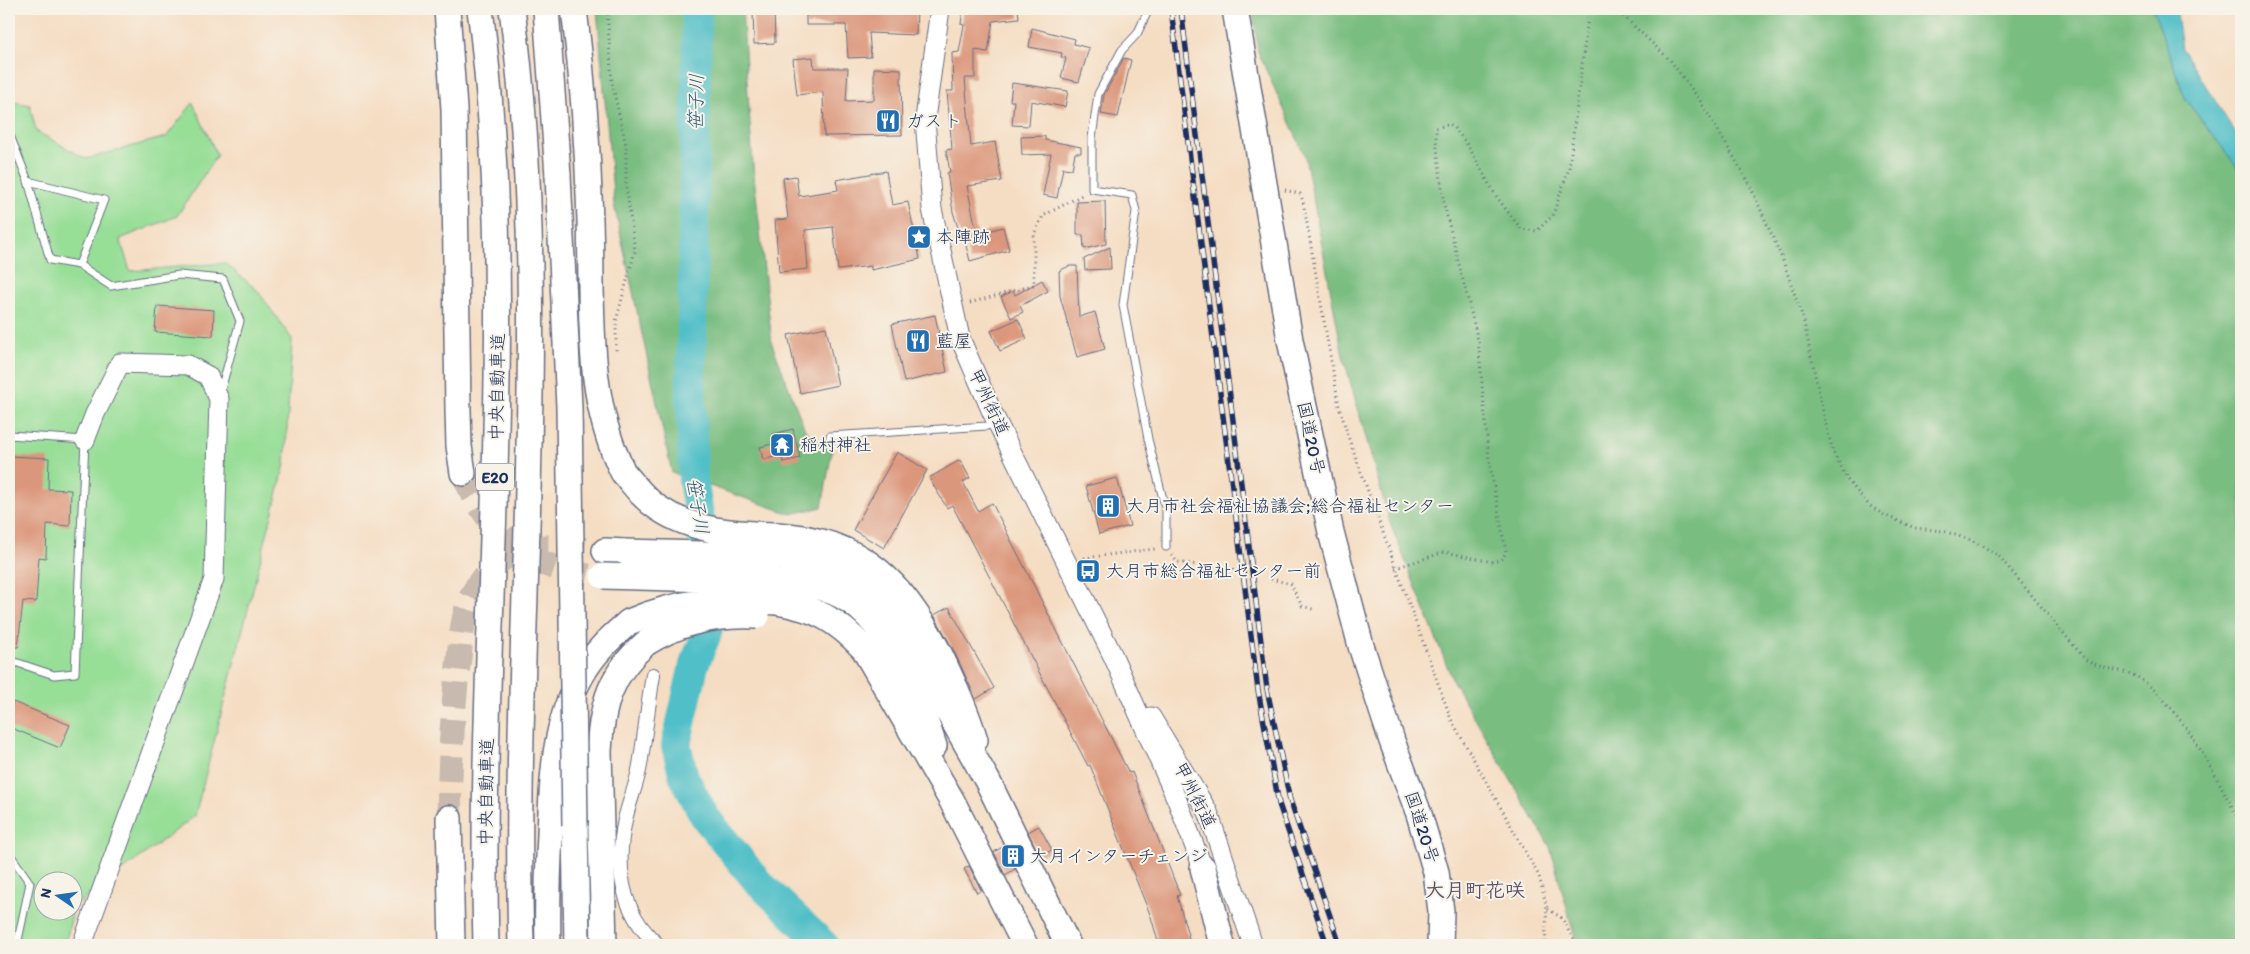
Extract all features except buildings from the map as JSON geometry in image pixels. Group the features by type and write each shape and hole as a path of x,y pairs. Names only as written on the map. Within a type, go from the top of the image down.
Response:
{"highway":[{"path":"448,9 454,108 458,410 463,473"},
{"name":"中央自動車道","path":"480,9 496,190 498,284 498,389 485,789 486,945"},
{"name":"中央自動車道","path":"512,9 527,198 532,390 520,786 521,945"},
{"path":"546,9 558,175 569,426 577,945"},
{"path":"574,9 586,128 594,362 603,422 611,449 623,472 639,492 657,508 680,520 705,528 778,546"},
{"name":"国道20号","path":"1235,9 1267,192 1290,340 1329,523 1362,646 1392,741 1419,814 1436,872 1441,911 1440,945"},
{"path":"615,551 778,546 799,536 826,542 848,550 890,580 924,624 964,704 988,782 1068,945"},
{"path":"596,576 776,600 827,616 847,630 864,649 952,801 1025,945"},
{"path":"548,945 552,790 556,748 564,713 581,676 594,655 629,622 653,612 697,601 725,599 776,600"},
{"path":"604,945 600,726 605,701 615,678 630,657 646,643 665,631 705,619 729,616 776,600"},
{"path":"449,818 452,945"},
{"path":"1203,868 1222,945"}],"main road":[{"name":"甲州街道","path":"940,9 925,119 932,209 960,338 997,422 1113,656 1177,800 1203,868 1228,945"},
{"path":"82,945 214,579 219,400 208,376 188,365 120,363 95,414 85,440"},
{"name":"甲州街道","path":"1113,656 1208,812 1253,945"}],"street":[{"path":"653,675 640,767 625,822 620,868 625,898 644,932 658,945"}],"lane":[{"path":"1149,9 1137,34 1122,50 1098,94 1092,138 1092,189 1132,195 1136,211 1123,305 1148,439 1166,511 1166,547"},
{"path":"9,133 28,181 50,260 79,265 111,286 179,275 223,279 240,321 219,400"},
{"path":"28,181 104,200 79,265"},
{"path":"830,436 987,426 997,422"},
{"path":"9,435 85,440 76,673 54,675 9,660"},
{"path":"9,853 30,883 17,945"}],"path":[{"path":"607,9 612,83 626,144 626,185 635,251 616,321 616,364"},
{"path":"1395,568 1445,552 1493,562 1503,558 1506,552 1489,460 1478,340 1444,204 1436,128 1450,124 1460,134 1477,158 1495,194 1521,229 1537,231 1553,215 1569,168 1589,9"},
{"path":"1616,9 1670,60 1699,99 1748,181 1782,258 1803,318 1833,452 1848,481 1870,506 1884,515 1915,528 1944,531 1971,540 1998,555 2084,659 2092,664 2140,679 2165,701 2217,776 2241,825"},
{"path":"965,304 1034,285 1034,234 1043,216 1092,189"},
{"path":"1267,192 1294,191 1300,194 1303,201 1339,406 1349,439 1451,719 1539,876 1547,908 1545,945"},
{"path":"1096,557 1166,547 1177,562 1235,570"},
{"path":"1271,579 1291,584 1302,606 1316,610"},
{"path":"1547,908 1562,918 1576,945"}],"green space":[{"path":"597,9 742,9 753,166 772,344 805,430 832,451 822,507 791,514 672,473 614,204"},
{"path":"1253,9 2153,9 2186,100 2241,172 2241,945 1577,945 1550,847 1453,681 1390,523 1343,356 1305,156 1258,52"},
{"path":"9,101 30,105 36,131 86,159 166,137 193,103 217,155 177,216 120,239 130,271 225,263 257,290 292,339 285,464 195,816 82,901 82,872 32,872 32,922 70,922 65,945 9,945"}],"water":[{"path":"2153,9 2176,9 2182,48 2241,142 2241,172 2186,100"}],"waterway":[{"name":"笹子川","path":"697,9 691,394 693,480 711,584 712,612 707,633 694,665 676,745 684,777 705,817 758,882 824,945"}],"tunnel":[{"path":"463,473 492,523 513,545 542,563 588,576"},
{"path":"449,818 453,718 461,642 466,610 476,588 498,562 521,550 552,547 605,551"}],"railway":[{"path":"1171,9 1258,690 1279,804 1327,945"},
{"path":"1181,9 1267,689 1290,800 1340,945"}],"place":[{"name":"ガスト","path":"888,121"},
{"name":"本陣跡","path":"919,237"},
{"name":"藍屋","path":"918,341"},
{"name":"稲村神社","path":"782,445"},
{"name":"大月市社会福祉協議会;総合福祉センター","path":"1108,506"},
{"name":"大月市総合福祉センター前","path":"1088,571"},
{"name":"大月インターチェンジ","path":"1013,856"}],"district":[{"name":"大月町花咲","path":"1475,890"}]}
